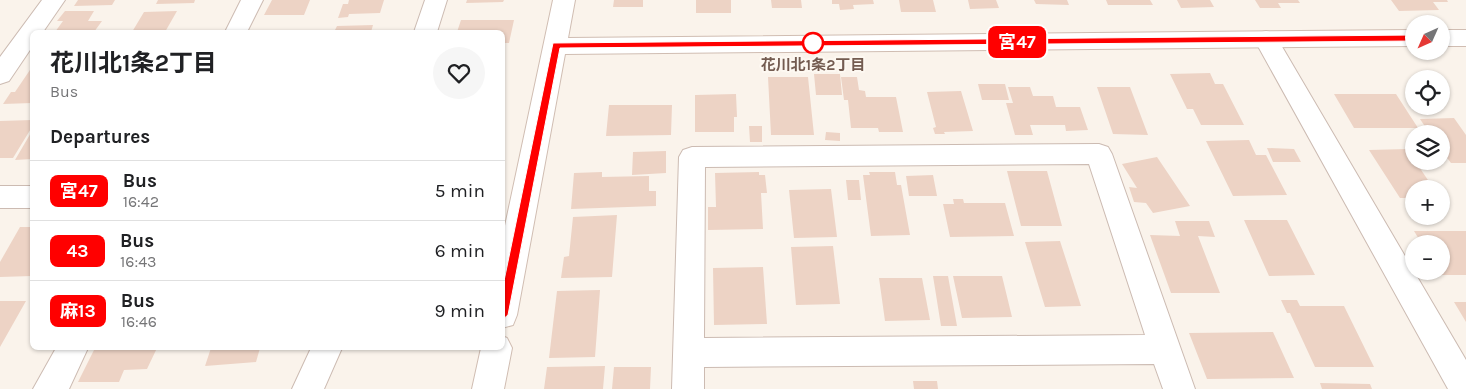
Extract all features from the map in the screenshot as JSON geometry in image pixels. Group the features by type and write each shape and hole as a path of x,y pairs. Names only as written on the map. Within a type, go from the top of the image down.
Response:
{"street":[{"path":"32,30 54,0"},
{"path":"237,30 252,0"},
{"path":"427,30 436,0"},
{"path":"505,300 564,0"},
{"path":"0,75 30,33"},
{"path":"556,46 1405,38"},
{"path":"1450,38 1466,38"},
{"path":"1266,39 1465,389"},
{"path":"688,389 692,157 1099,154 1179,389"},
{"path":"0,197 30,196"},
{"path":"689,352 1165,349"},
{"path":"49,389 56,381 71,350"},
{"path":"308,389 325,350"},
{"path":"488,389 496,350"}],"building":[{"path":"78,0 115,0 112,5 74,6"},
{"path":"158,0 195,0 194,3 156,4"},
{"path":"272,0 310,0 304,15 264,15"},
{"path":"349,0 384,0 380,13 349,14 348,17 338,18 343,4 348,4"},
{"path":"467,0 504,0 503,2 466,3"},
{"path":"614,0 643,0 643,7 613,7"},
{"path":"696,0 731,0 731,13 696,13"},
{"path":"771,0 801,0 802,8 772,8"},
{"path":"832,0 873,0 874,4 853,5 854,9 840,10 839,4 832,4"},
{"path":"899,0 933,0 936,12 901,12"},
{"path":"968,0 996,0 999,8 970,9"},
{"path":"1034,0 1067,0 1069,5 1036,4"},
{"path":"1106,0 1150,0 1153,5 1108,5"},
{"path":"1177,0 1210,0 1214,7 1181,8"},
{"path":"1255,0 1298,0 1300,3 1278,3 1281,8 1260,8"},
{"path":"1391,0 1447,0 1448,2 1433,2 1439,10 1399,11"},
{"path":"65,11 94,11 88,21 102,21 95,30 56,30 63,21 57,21"},
{"path":"177,11 166,30 133,30 144,12"},
{"path":"461,20 514,20 509,43 505,43 505,30 458,30"},
{"path":"373,25 372,30 335,30 337,26"},
{"path":"30,70 30,103 3,104 11,92 15,92"},
{"path":"1210,73 1215,84 1223,84 1244,125 1201,125 1193,109 1187,109 1170,74"},
{"path":"814,74 840,74 842,95 816,95"},
{"path":"768,77 808,77 814,135 771,135"},
{"path":"841,77 857,77 859,90 865,91 866,97 896,97 903,132 879,132 878,128 851,128 848,100 844,100"},
{"path":"978,84 1005,84 1009,100 982,100"},
{"path":"1008,87 1030,87 1033,96 1053,96 1056,107 1080,107 1088,130 1066,131 1065,125 1030,125 1033,135 1015,135 1006,103 1013,103"},
{"path":"1097,87 1130,87 1148,135 1113,134"},
{"path":"961,91 973,131 935,134 933,128 936,127 927,92"},
{"path":"736,94 737,117 734,117 734,132 695,132 695,95"},
{"path":"1334,94 1396,94 1405,108 1405,115 1410,115 1416,125 1405,125 1405,128 1354,128"},
{"path":"609,105 672,105 671,135 606,136"},
{"path":"1454,118 1466,135 1466,163 1450,162 1450,125 1424,125 1420,119"},
{"path":"30,120 30,130 13,158 0,158 0,121"},
{"path":"749,126 762,126 762,142 750,142"},
{"path":"826,132 840,133 840,141 825,140"},
{"path":"30,134 30,159 15,160"},
{"path":"1249,140 1256,155 1266,155 1287,195 1233,196 1206,141"},
{"path":"1267,148 1294,149 1301,162 1273,162"},
{"path":"1405,149 1405,170 1421,170 1428,180 1405,180 1405,198 1400,198 1369,150"},
{"path":"666,151 666,173 632,175 633,152"},
{"path":"1157,157 1190,206 1153,213 1146,203 1134,202 1129,187 1137,188 1122,164"},
{"path":"1007,171 1047,171 1062,226 1021,226"},
{"path":"602,172 602,177 649,176 649,191 656,191 656,206 571,209 574,173"},
{"path":"759,172 759,175 765,175 767,193 761,193 763,229 708,230 708,207 716,207 715,173"},
{"path":"869,172 895,172 897,185 901,185 910,235 871,236 863,175 870,175"},
{"path":"933,175 937,196 909,196 906,176"},
{"path":"846,180 859,180 861,200 848,200"},
{"path":"831,189 837,237 794,238 789,190"},
{"path":"953,199 963,199 964,203 1005,203 1014,236 950,237 943,204 954,204"},
{"path":"617,215 612,277 561,278 564,257 569,256 573,217"},
{"path":"1244,220 1287,220 1315,275 1269,276"},
{"path":"1175,221 1209,221 1215,237 1198,236 1220,293 1171,293 1150,235 1180,236"},
{"path":"20,227 30,227 30,276 0,277 0,262"},
{"path":"1414,231 1466,231 1466,275 1450,275 1450,235 1416,235"},
{"path":"1060,241 1081,306 1045,307 1025,242"},
{"path":"833,246 840,304 796,305 791,247"},
{"path":"763,267 767,324 714,325 713,268"},
{"path":"933,276 948,276 957,326 941,326"},
{"path":"953,276 1002,276 1012,317 962,318"},
{"path":"879,278 922,278 930,320 885,321"},
{"path":"600,290 595,357 549,358 557,291"},
{"path":"1281,300 1297,300 1300,306 1344,306 1374,367 1315,367 1290,313 1287,313"},
{"path":"0,301 26,301 0,347"},
{"path":"1454,302 1466,302 1466,322"},
{"path":"1273,332 1294,378 1207,379 1189,333"},
{"path":"94,350 156,350 147,369 124,370 119,382 78,382"},
{"path":"210,350 259,350 256,362 205,366"},
{"path":"605,366 603,389 544,389 547,367"},
{"path":"614,367 651,367 650,389 612,389"},
{"path":"913,381 937,381 938,389 914,389"},
{"path":"1320,383 1370,384 1372,389 1322,389"}],"bus line":[{"name":"宮47","path":"505,300 556,46 1405,38"}],"place":[{"name":"花川北1条2丁目","path":"813,43"}]}
